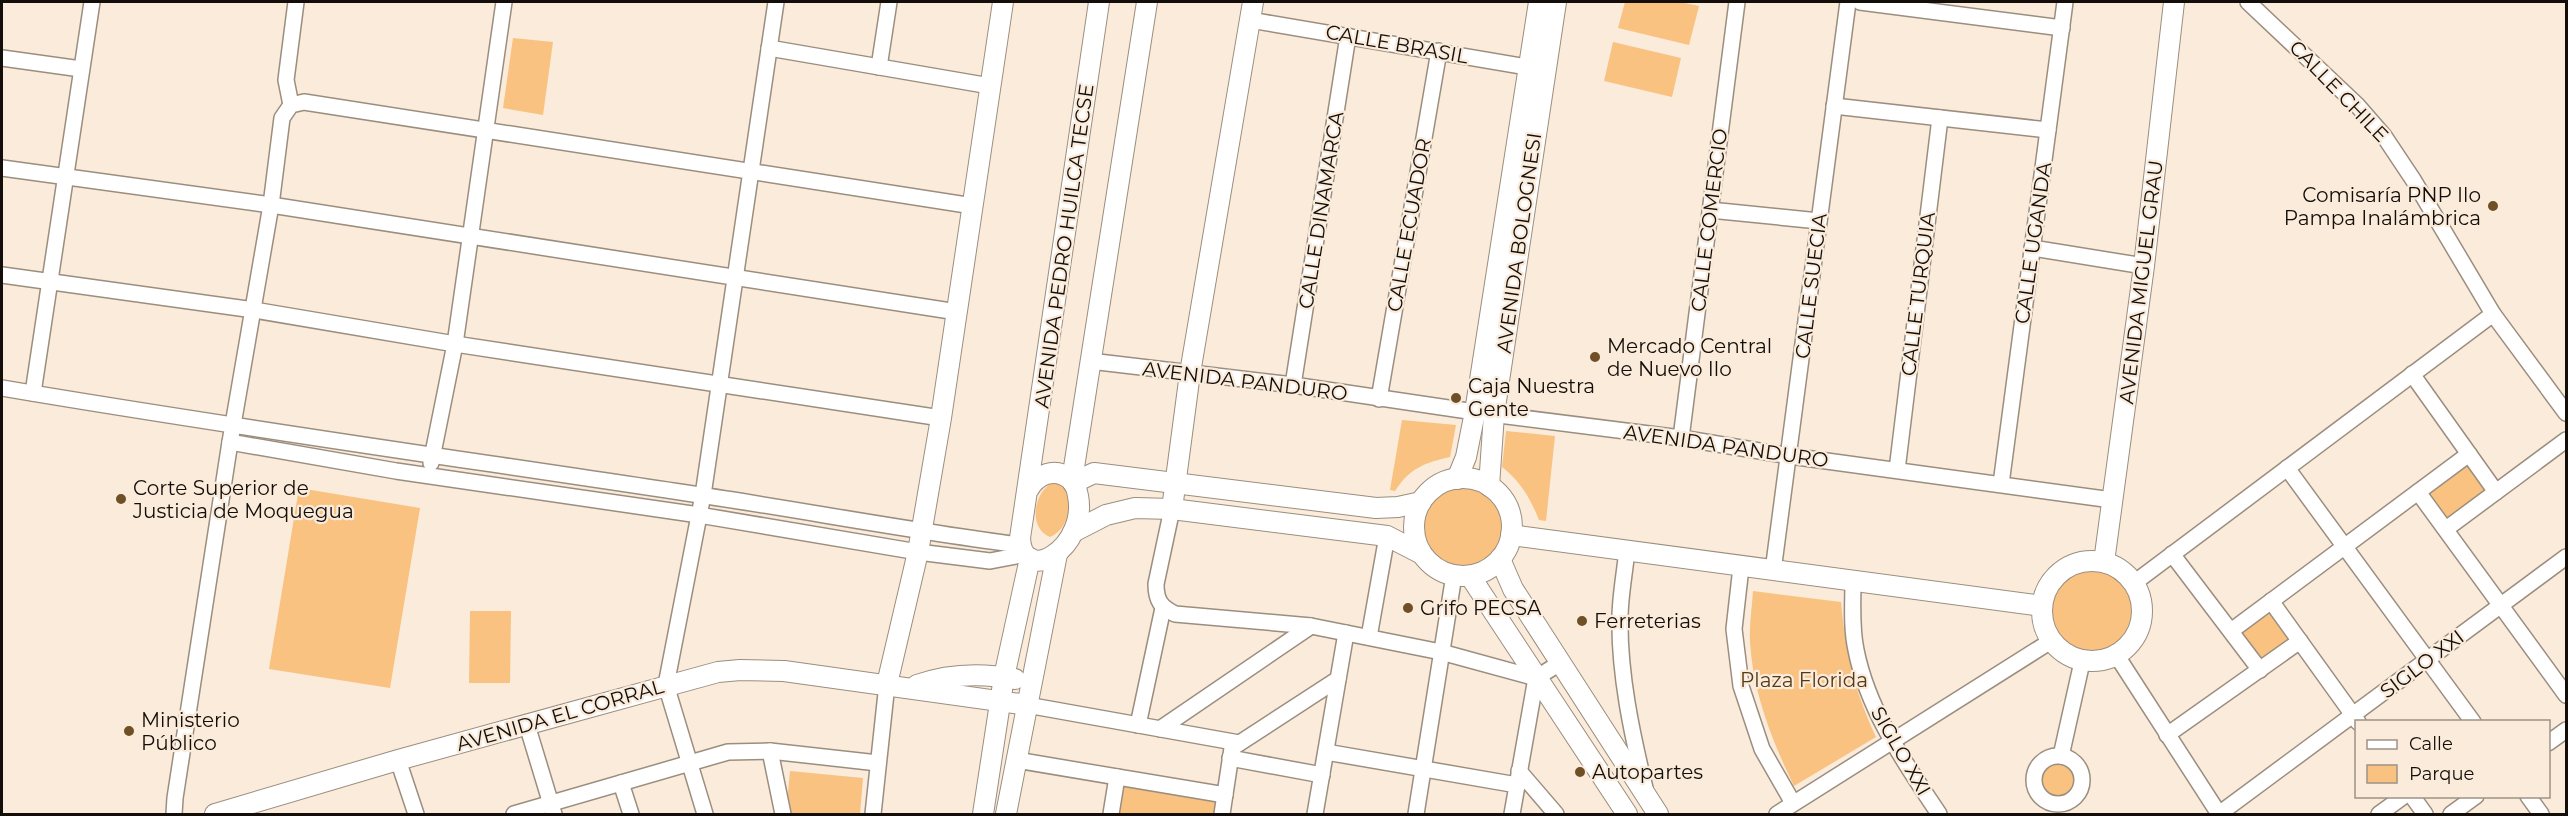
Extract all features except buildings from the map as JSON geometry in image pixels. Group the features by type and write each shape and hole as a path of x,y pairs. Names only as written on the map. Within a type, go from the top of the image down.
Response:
{"street":[{"path":"33,393 92,2"},
{"path":"291,105 286,80 296,2"},
{"path":"429,475 455,344 504,2"},
{"path":"705,814 666,685 703,495 776,2"},
{"path":"879,67 889,2"},
{"path":"873,814 887,684 918,552 941,417 1003,2"},
{"name":"AVENIDA PEDRO HUILCA TECSE","path":"1025,552 1028,490 1099,2"},
{"name":"AVENIDA PEDRO HUILCA TECSE","path":"1073,531 1079,505 1073,481 1147,2"},
{"name":"AVENIDA BOLOGNESI","path":"1489,486 1484,413 1536,69 1539,2"},
{"name":"AVENIDA BOLOGNESI","path":"1536,69 1556,2"},
{"name":"CALLE COMERCIO","path":"1681,438 1737,2"},
{"name":"CALLE SUECIA","path":"1773,571 1790,456 1848,2"},
{"path":"1860,2 2062,28"},
{"name":"CALLE UGANDA","path":"2001,484 2065,2"},
{"name":"AVENIDA MIGUEL GRAU","path":"2104,562 2144,266 2174,2"},
{"name":"CALLE CHILE","path":"2248,2 2348,97 2384,136 2414,181 2493,314 2565,408"},
{"path":"1251,11 1190,373 1172,509 1156,584 1156,597 1163,608 1175,615 1311,626 1442,652 1536,678 1560,663"},
{"name":"CALLE BRASIL","path":"1251,11 1348,36 1536,69"},
{"name":"CALLE DINAMARCA","path":"1293,385 1348,36"},
{"path":"769,48 990,86"},
{"name":"CALLE ECUADOR","path":"1379,399 1439,51"},
{"path":"2,58 81,69"},
{"path":"174,814 232,434 271,205 282,118 291,105 304,102 972,206"},
{"path":"1834,106 2048,130"},
{"name":"CALLE TURQUIA","path":"1898,470 1940,118"},
{"path":"2,168 271,205 957,312"},
{"path":"1710,210 1819,221"},
{"path":"2032,248 2144,266"},
{"path":"2,275 254,310 455,344 941,417"},
{"path":"2134,583 2493,314"},
{"name":"AVENIDA PANDURO","path":"1090,361 1293,385 1379,399 1681,438 1790,456 2112,500"},
{"path":"2412,374 2496,492"},
{"path":"2,388 429,475 699,514 918,552 990,561 1025,552"},
{"name":"AVENIDA BOLOGNESI","path":"1457,479 1484,413"},
{"path":"232,434 432,455 703,495 921,532 1025,552 1044,560 1057,555"},
{"path":"2446,529 2566,440"},
{"path":"2230,631 2469,454"},
{"path":"2287,468 2472,720"},
{"path":"1028,490 1032,482 1052,472 1062,474 1073,481 1094,473 1376,508 1398,507 1421,502"},
{"path":"1457,479 1474,480 1489,486 1505,502 1512,524 1511,535 1500,559 1486,570 1462,575 1430,564 1416,542 1415,515 1421,502 1436,486 1457,479"},
{"path":"2418,492 2502,604 2561,676 2566,695"},
{"path":"1006,814 1057,555 1073,531 1106,514 1135,508 1172,509 1388,536 1422,554"},
{"path":"1511,535 2042,606"},
{"path":"1369,637 1388,536"},
{"path":"1627,549 1620,619 1624,671 1635,746 1653,807"},
{"path":"983,814 1025,552"},
{"path":"2172,554 2260,670"},
{"name":"SIGLO XXI","path":"2219,814 2355,719 2427,659 2566,556"},
{"path":"1500,559 1513,589 1653,807"},
{"path":"2104,562 2119,569 2134,583 2142,600 2142,617 2134,638 2117,656 2094,662 2082,662 2066,654 2051,641 2045,627 2042,606 2047,590 2055,577 2067,568 2080,563 2104,562"},
{"path":"1741,567 1734,629 1742,686 1762,749 1794,803"},
{"path":"1416,814 1442,652 1462,575"},
{"path":"1462,575 1536,678 1627,814"},
{"name":"SIGLO XXI","path":"1853,580 1852,624 1855,649 1863,677 1892,743 1939,814"},
{"path":"2271,601 2355,719"},
{"path":"1138,725 1163,608"},
{"path":"1160,729 1311,626"},
{"path":"1315,814 1346,633"},
{"path":"1776,814 2051,641"},
{"path":"2167,735 2300,641"},
{"path":"2117,656 2219,814"},
{"path":"2061,756 2082,662"},
{"name":"AVENIDA EL CORRAL","path":"215,814 253,809 399,760 718,672 761,669 912,687 1027,705"},
{"name":"AVENIDA EL CORRAL","path":"912,687 935,679 965,675 1031,681"},
{"path":"1512,814 1536,678"},
{"path":"1222,814 1232,748 1338,679"},
{"path":"1027,705 1239,743"},
{"path":"527,724 553,809"},
{"path":"2550,742 2566,730"},
{"path":"514,814 553,809 621,783 728,752 770,751 878,763"},
{"path":"770,751 783,814"},
{"path":"1326,752 1423,768 1518,778 1556,814"},
{"path":"2061,756 2078,766 2082,785 2071,801 2051,809 2037,793 2033,780 2042,762 2048,758 2061,756"},
{"path":"1230,758 1322,775"},
{"path":"399,760 416,814"},
{"path":"1016,760 1225,795"},
{"path":"1111,814 1117,777"},
{"path":"621,783 631,814"},
{"path":"2379,814 2401,798"},
{"path":"2413,798 2425,814"},
{"path":"2451,814 2473,798"},
{"path":"2529,798 2541,814"}],"green space":[{"path":"1625,2 1680,2 1699,6 1689,45 1618,28"},
{"path":"513,38 553,42 543,115 503,108"},
{"path":"1613,42 1681,58 1672,97 1604,81"},
{"path":"1402,420 1456,425 1450,457 1418,468 1406,477 1395,491 1390,490"},
{"path":"1506,431 1555,436 1546,521 1539,520 1524,491 1502,467"},
{"path":"2469,461 2491,491 2448,522 2426,492"},
{"path":"1054,482 1064,487 1069,508 1065,522 1050,537 1038,526 1036,509 1042,493"},
{"path":"1456,487 1472,487 1493,498 1504,519 1504,535 1493,556 1472,567 1456,567 1442,561 1430,549 1424,535 1424,519 1430,505 1442,493"},
{"path":"299,488 420,508 390,688 269,669"},
{"path":"2093,566 2110,570 2125,579 2134,594 2138,611 2134,628 2125,643 2110,652 2093,656 2076,652 2061,643 2052,628 2048,611 2052,594 2061,579 2076,570"},
{"name":"Plaza Florida","path":"1753,591 1841,602 1852,671 1876,737 1794,786 1771,734 1755,680 1750,636"},
{"path":"2272,608 2293,639 2262,662 2240,632"},
{"path":"470,611 511,611 510,683 469,683"},
{"path":"2058,761 2071,766 2076,779 2071,792 2058,797 2045,792 2040,779 2045,766"},
{"path":"790,771 863,778 860,814 786,814"},
{"path":"1121,784 1218,799 1216,814 1116,814"}],"place":[{"name":"Comisaría PNP Ilo Pampa Inalámbrica","path":"2493,206"},
{"name":"Mercado Central de Nuevo Ilo","path":"1595,357"},
{"name":"Caja Nuestra Gente","path":"1456,398"},
{"name":"Corte Superior de Justicia de Moquegua","path":"121,499"},
{"name":"Grifo PECSA","path":"1408,608"},
{"name":"Ferreterias","path":"1582,621"},
{"name":"Ministerio Público","path":"129,731"},
{"name":"Autopartes","path":"1580,772"}]}
